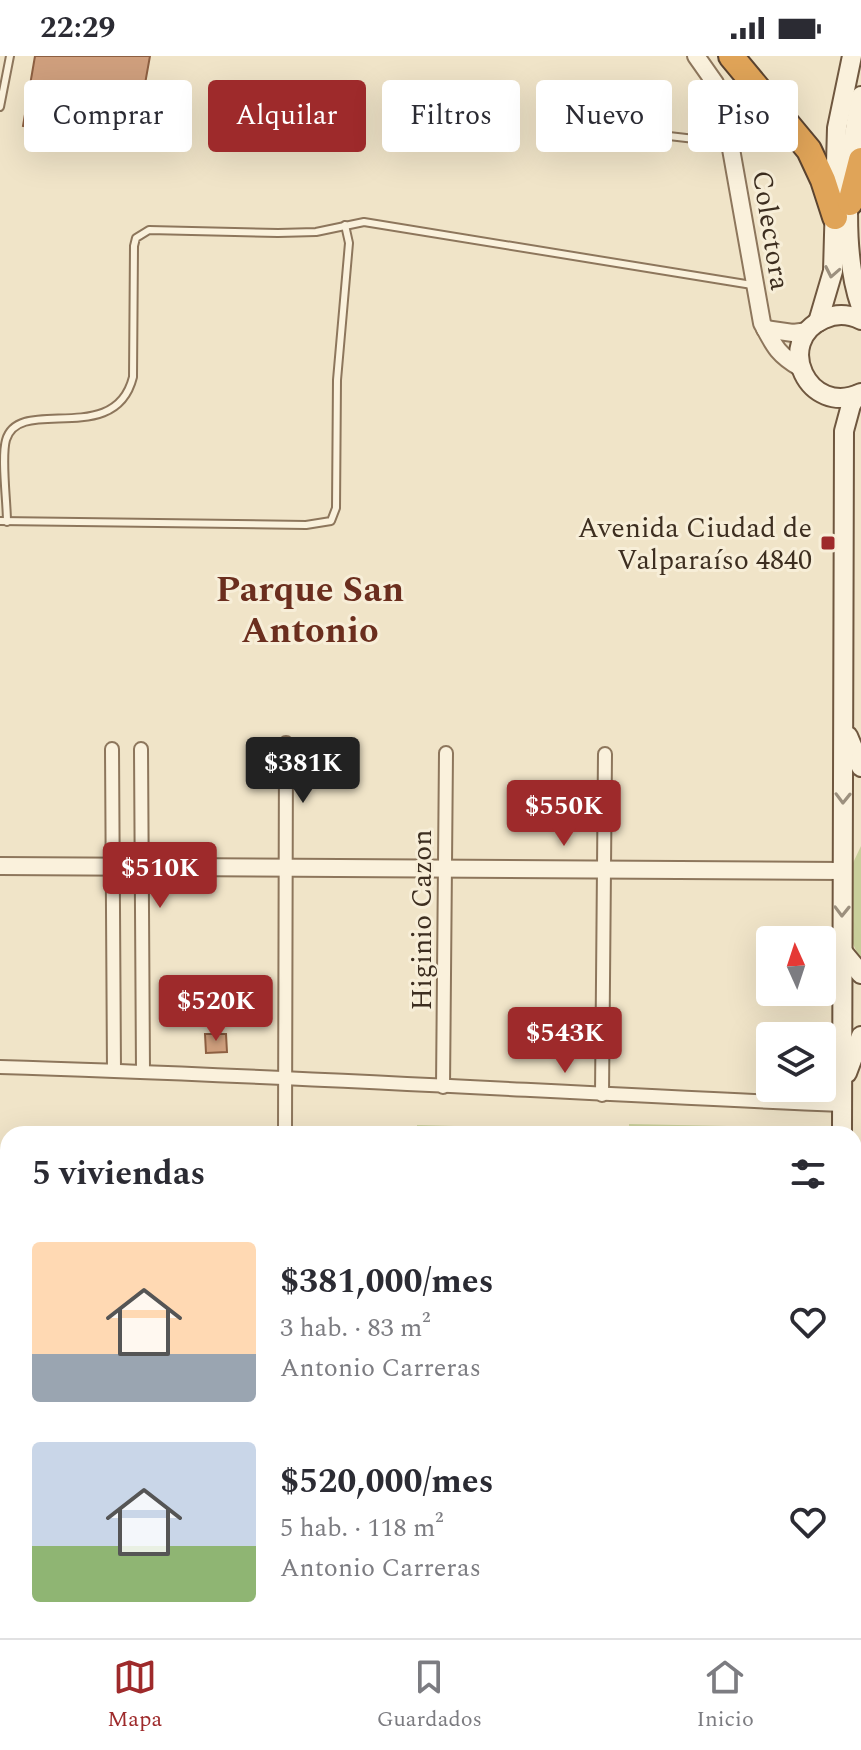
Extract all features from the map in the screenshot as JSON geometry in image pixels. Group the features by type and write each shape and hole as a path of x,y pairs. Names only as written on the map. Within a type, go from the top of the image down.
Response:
{"highway":[{"path":"731,56 809,150 842,210"},
{"path":"842,210 861,160"}],"main road":[{"path":"852,56 837,128 842,210 850,264 861,307"},
{"path":"859,394 847,398 827,396 816,390 806,380 799,355 801,342 813,326 833,271 861,96"},
{"path":"813,326 830,316 843,315 861,320"},
{"path":"842,1126 844,431 851,405 859,394"},
{"path":"827,396 839,415 844,431"},
{"path":"844,726 861,767"},
{"path":"843,871 846,854 861,839"},
{"path":"842,951 861,974"},
{"path":"842,1098 861,1036"}],"street":[{"name":"Colectora","path":"696,56 713,80"},
{"name":"Colectora","path":"733,152 760,315 765,329 793,333 813,326"},
{"path":"765,329 784,358 801,368"},
{"path":"285,1126 286,743"},
{"path":"112,749 114,1070"},
{"path":"141,749 143,1070"},
{"name":"Higinio Cazon","path":"443,1087 446,753"},
{"path":"602,1095 605,754"},
{"path":"0,866 843,871"},
{"path":"0,1067 143,1070 602,1095 842,1098"}],"lane":[{"path":"0,107 10,56"},
{"path":"345,225 349,243 337,380 336,508 331,521 306,525 4,522 5,443 14,428 28,421 100,415 122,400 129,390 133,377 134,246 141,234 149,230 316,232 345,225 364,222 755,286"}],"green space":[{"path":"861,846 861,961 853,944 852,865"},
{"path":"629,1124 727,1126 629,1126"}],"building":[{"path":"35,56 150,56 146,80 31,80"},
{"path":"205,1034 226,1034 227,1052 206,1053"}],"place":[{"name":"Avenida Ciudad de Valparaíso 4840","path":"828,543"}],"district":[{"name":"Parque San Antonio","path":"310,608"}]}
